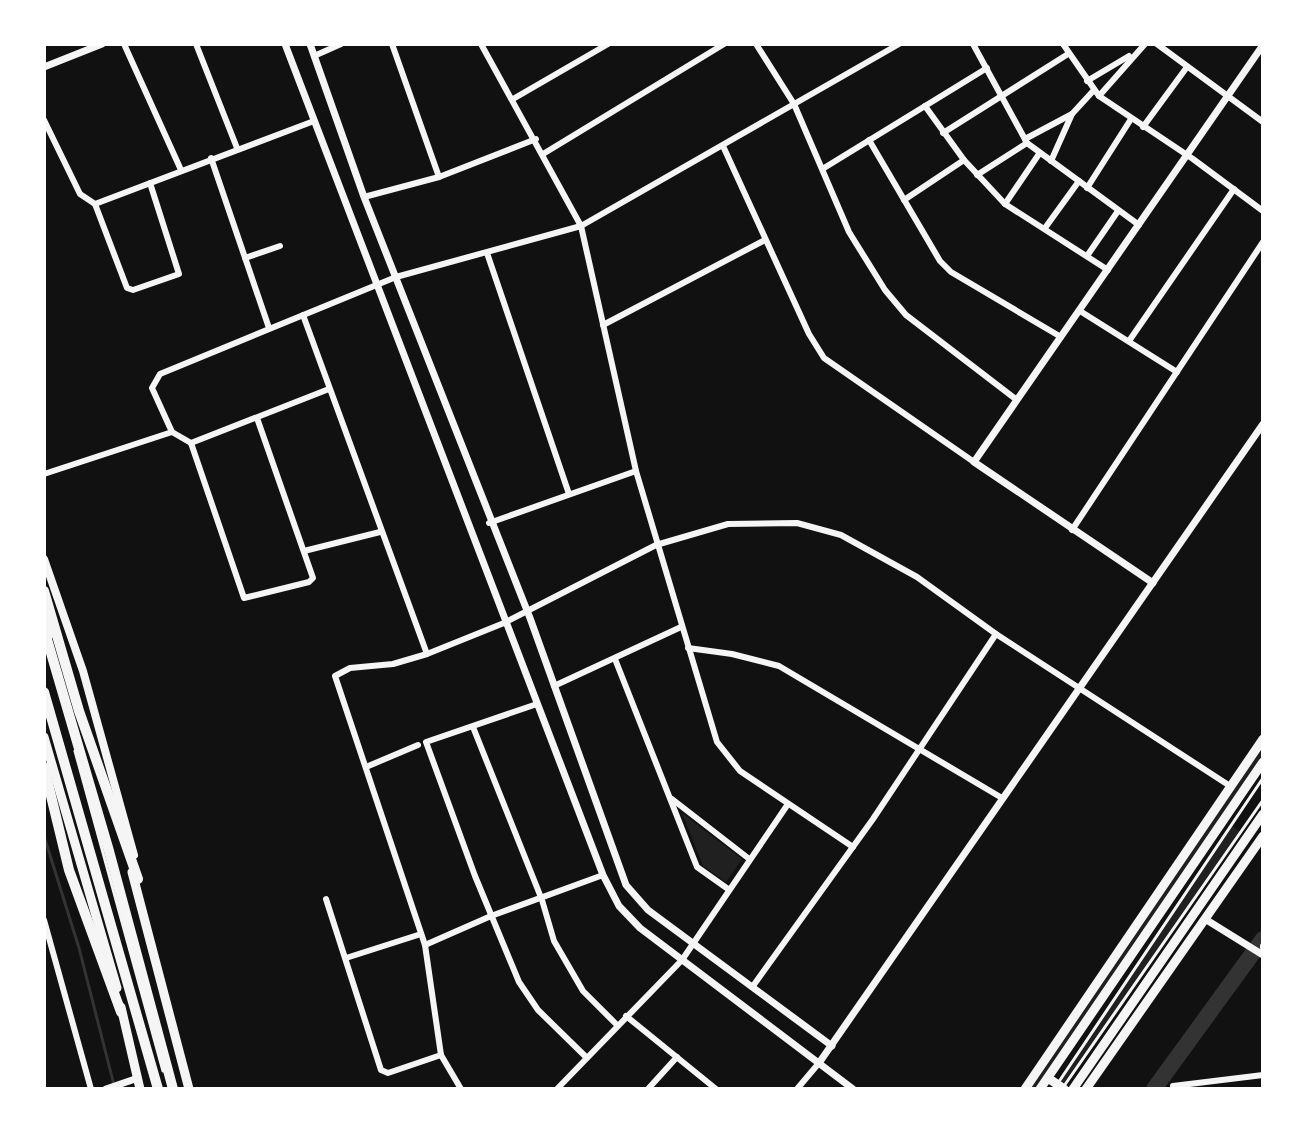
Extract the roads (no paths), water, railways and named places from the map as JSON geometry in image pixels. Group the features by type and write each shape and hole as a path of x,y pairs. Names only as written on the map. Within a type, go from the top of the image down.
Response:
{"highway":[{"path":"44,591 79,711 138,879"},
{"path":"44,629 170,1089"},
{"path":"44,692 158,1089"},
{"path":"44,767 69,870 121,1012"}],"main road":[{"path":"44,559 83,671 139,892"},
{"path":"44,617 68,697 139,892 189,1089"},
{"path":"44,737 121,1012 136,1083"},
{"path":"1025,1089 1263,739"},
{"path":"1040,1089 1263,762"},
{"path":"1073,1089 1263,814"},
{"path":"1086,1089 1263,836"},
{"path":"1149,907 1151,930"},
{"path":"1155,971 1175,964"},
{"path":"1048,1078 1060,1088"}],"street":[{"path":"44,67 102,44"},
{"path":"124,44 181,170"},
{"path":"196,44 237,148"},
{"path":"285,44 603,875 619,906 640,928 825,1055"},
{"path":"310,44 364,197 554,686 626,885 648,910 753,986 825,1055 853,1089"},
{"path":"314,56 341,44"},
{"path":"392,44 439,177"},
{"path":"513,99 608,44"},
{"path":"543,154 724,44"},
{"path":"756,44 794,104 849,232 892,299 906,315 1017,400"},
{"path":"257,418 313,578 309,582 244,598 191,443 172,432 152,388 156,376 395,278 581,226 899,44"},
{"path":"973,44 1026,141 1039,154 1139,225"},
{"path":"1063,44 1096,93 1188,155 1263,211"},
{"path":"977,175 1072,114 1145,44"},
{"path":"1157,44 1263,122"},
{"path":"483,45 581,226 636,471 656,545 724,754 740,771 853,847"},
{"path":"974,462 1263,45"},
{"path":"943,133 1068,54"},
{"path":"1087,81 1133,54"},
{"path":"1143,127 1187,67"},
{"path":"824,168 987,68"},
{"path":"925,106 964,160 1005,204 1108,270"},
{"path":"1051,161 1072,114"},
{"path":"1087,188 1131,119"},
{"path":"44,120 80,194 95,204 127,288 133,290 180,272 150,183"},
{"path":"95,204 314,121"},
{"path":"364,197 439,177 536,139"},
{"path":"869,140 940,261 951,272 1061,337"},
{"path":"723,146 765,240 824,358 1153,583"},
{"path":"1005,204 1039,154"},
{"path":"211,158 269,328"},
{"path":"904,200 964,160"},
{"path":"1045,228 1079,181"},
{"path":"1129,341 1234,189"},
{"path":"1087,256 1118,211"},
{"path":"603,325 765,240"},
{"path":"1072,530 1263,242"},
{"path":"245,258 280,246"},
{"path":"487,253 569,494"},
{"path":"1080,311 1177,372"},
{"path":"303,315 427,654"},
{"path":"191,443 329,389"},
{"path":"797,1089 825,1055 1263,424"},
{"path":"44,474 172,432"},
{"path":"489,523 636,471"},
{"path":"461,1089 441,1055 425,945 335,676 350,668 393,664 427,654 506,622 656,545 728,524 775,521 827,530 917,577 996,634 1230,786"},
{"path":"304,551 380,532"},
{"path":"554,686 681,627"},
{"path":"753,986 853,847 996,634"},
{"path":"688,648 732,654 779,666 1002,798"},
{"path":"615,659 697,867 728,889"},
{"path":"537,704 426,742 491,916 526,994 586,1057"},
{"path":"473,727 542,900 554,941 583,991 617,1025"},
{"path":"366,767 418,745"},
{"path":"671,798 748,858"},
{"path":"557,1089 683,958 748,858 788,804"},
{"path":"425,945 491,916 542,900 603,875"},
{"path":"326,899 381,1070 388,1073 441,1055"},
{"path":"1205,919 1240,943 1262,951"},
{"path":"44,920 91,1089"},
{"path":"346,958 421,934"},
{"path":"626,1016 716,1089"},
{"path":"648,1089 677,1057"},
{"path":"1173,1086 1217,1085 1263,1075"},
{"path":"106,1089 136,1083"}],"lane":[{"path":"44,643 170,1089"},
{"path":"44,700 158,1089"},
{"path":"1060,1088 1263,778"},
{"path":"1060,1088 1263,800"}],"waterway":[{"path":"44,836 79,948 114,1085"},
{"path":"1154,1089 1263,939"}]}
